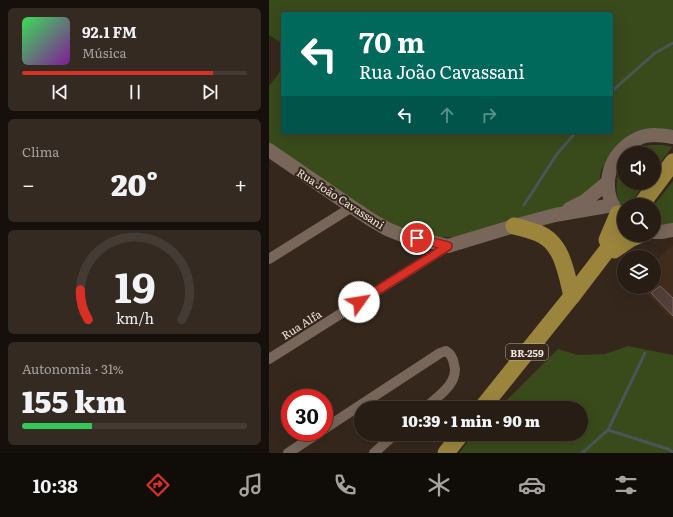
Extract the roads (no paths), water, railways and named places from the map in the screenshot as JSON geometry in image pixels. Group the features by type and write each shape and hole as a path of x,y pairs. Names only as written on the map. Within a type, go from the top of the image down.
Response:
{"highway":[{"path":"646,198 673,162"},
{"path":"599,261 617,223"},
{"path":"514,226 539,233 547,238 557,248 563,259 572,296"},
{"path":"599,261 623,242"},
{"name":"BR-259","path":"488,401 599,261"},
{"path":"446,453 455,441"}],"main road":[{"path":"617,211 609,194 608,182 609,173 618,154 627,145 637,139 649,135 673,137"},
{"name":"Rua João Cavassani","path":"271,154 387,229 402,235 448,246"},
{"path":"448,246 555,215 585,201 608,182"},
{"path":"555,215 617,217"},
{"path":"661,232 673,230"}],"street":[{"path":"269,259 352,207"},
{"name":"Rua Alfa","path":"269,359 448,246"},
{"path":"367,401 443,351 446,351 452,357 455,371 449,385 432,401"},
{"path":"333,423 354,409"},
{"path":"288,453 306,441"},
{"path":"374,453 387,441"}],"waterway":[{"path":"613,90 655,53 673,43"},
{"path":"524,205 557,154 574,134"},
{"path":"582,453 608,430 645,353"},
{"path":"608,430 668,449 673,452"}]}
